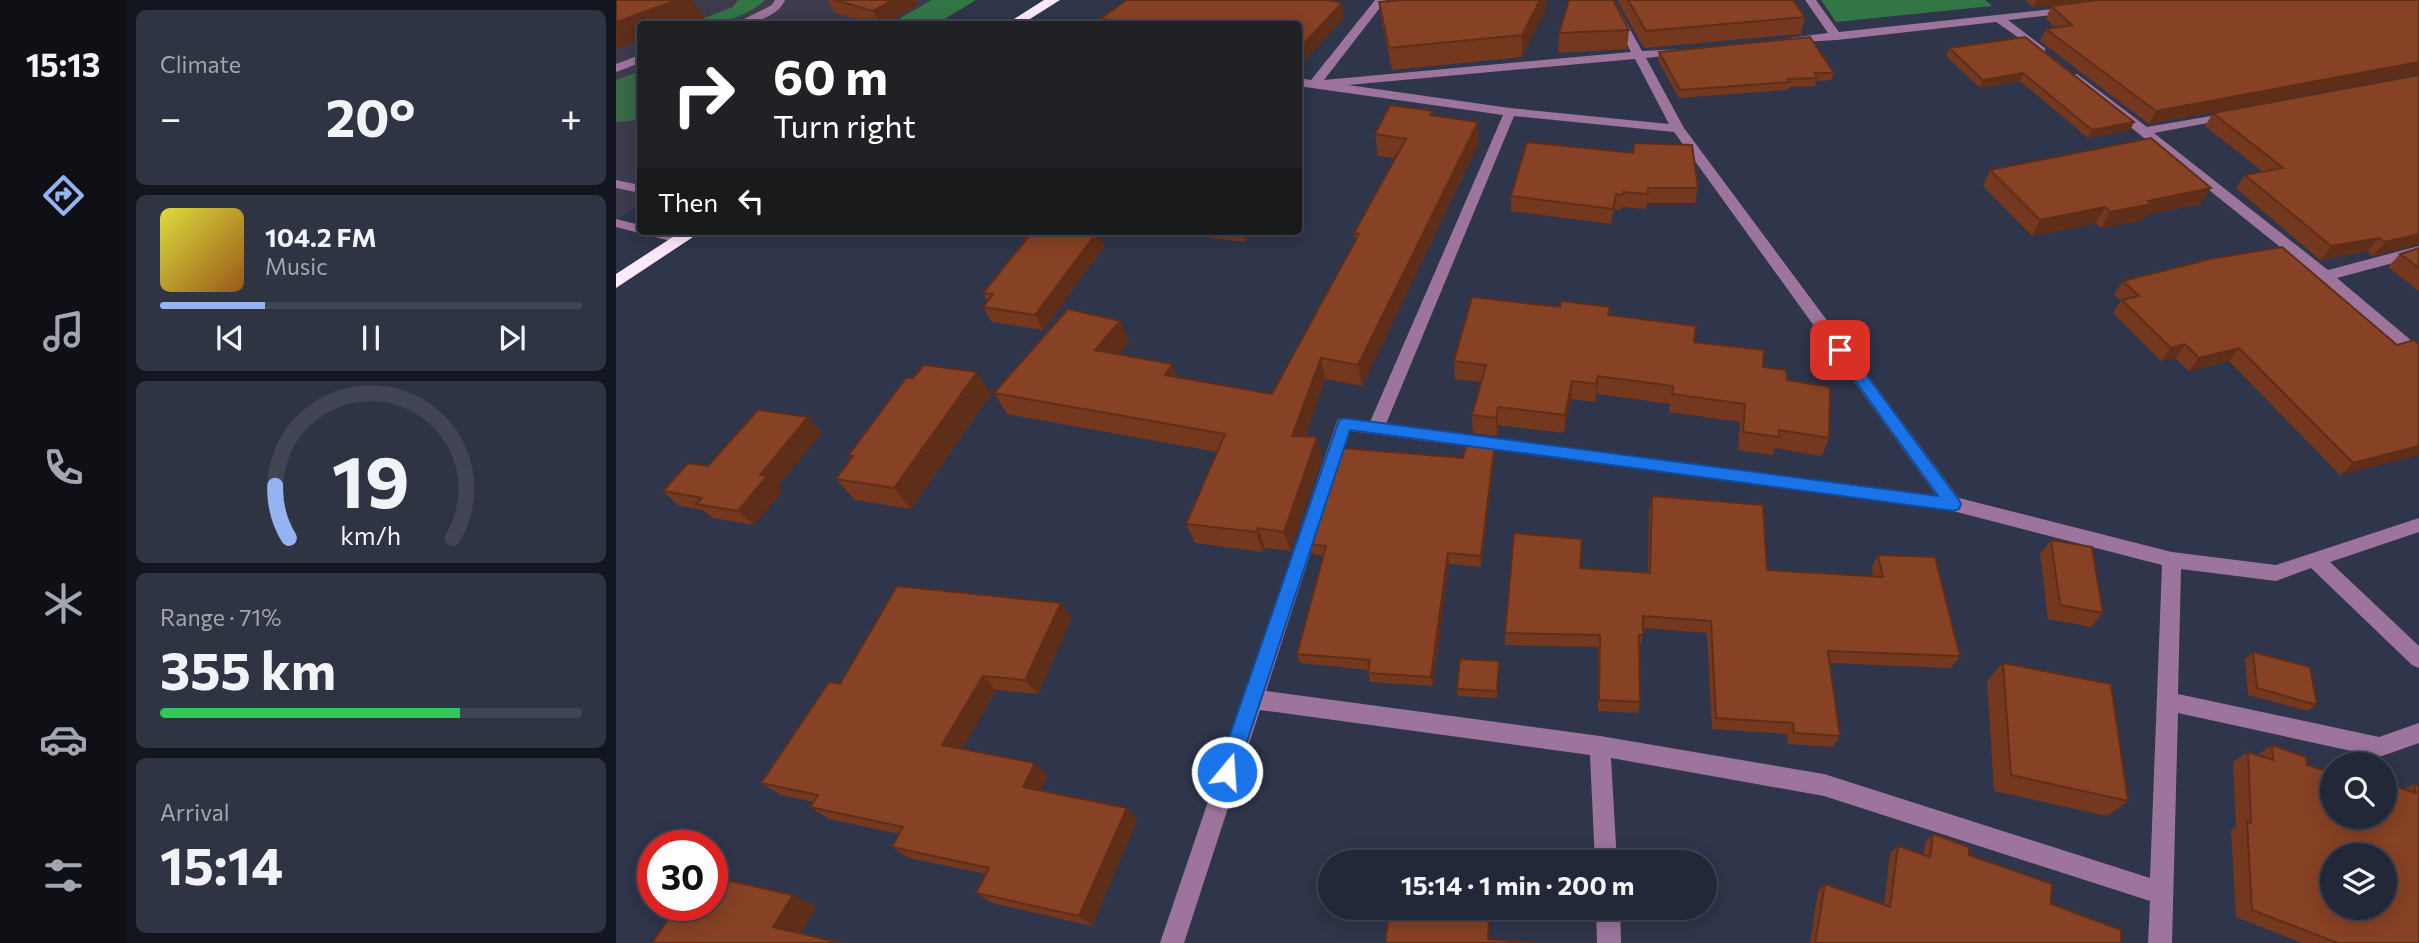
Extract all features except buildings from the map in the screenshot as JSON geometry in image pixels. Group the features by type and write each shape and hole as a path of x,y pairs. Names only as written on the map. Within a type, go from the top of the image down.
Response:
{"highway":[{"path":"1018,21 1053,0"},
{"path":"616,282 688,235"}],"street":[{"path":"747,21 778,7 780,0"},
{"path":"1314,85 1381,0"},
{"path":"1609,0 1678,129 1953,504"},
{"path":"1810,0 1838,37"},
{"path":"1772,43 2001,20 2079,9"},
{"path":"2001,20 2147,131 2419,356"},
{"path":"1314,85 1693,50"},
{"path":"616,68 637,60"},
{"path":"1302,83 1510,112 1678,129"},
{"path":"1375,429 1510,112"},
{"path":"2147,131 2242,113"},
{"path":"616,184 637,188"},
{"path":"616,223 637,228"},
{"path":"2325,276 2419,251"},
{"path":"1171,943 1344,424 1953,504 2172,560 2276,573 2419,525"},
{"path":"2314,559 2419,659"},
{"path":"2160,943 2172,560"},
{"path":"1251,699 1600,746 1824,785 2161,893"},
{"path":"2167,701 2379,747 2419,733"},
{"path":"1600,746 1605,850"},
{"path":"1608,920 1609,943"}],"shaded area":[{"path":"616,0 974,0 939,21 637,21 637,207 616,220"}],"green space":[{"path":"738,0 765,0 748,12 729,20 697,21 733,7"},
{"path":"932,0 976,0 941,21 895,21"},
{"path":"1821,0 1985,0 1992,6 1836,22"},
{"path":"637,72 637,120 616,122 616,80"}],"route":[{"path":"1227,772 1344,424 1953,504 1840,350"}]}
